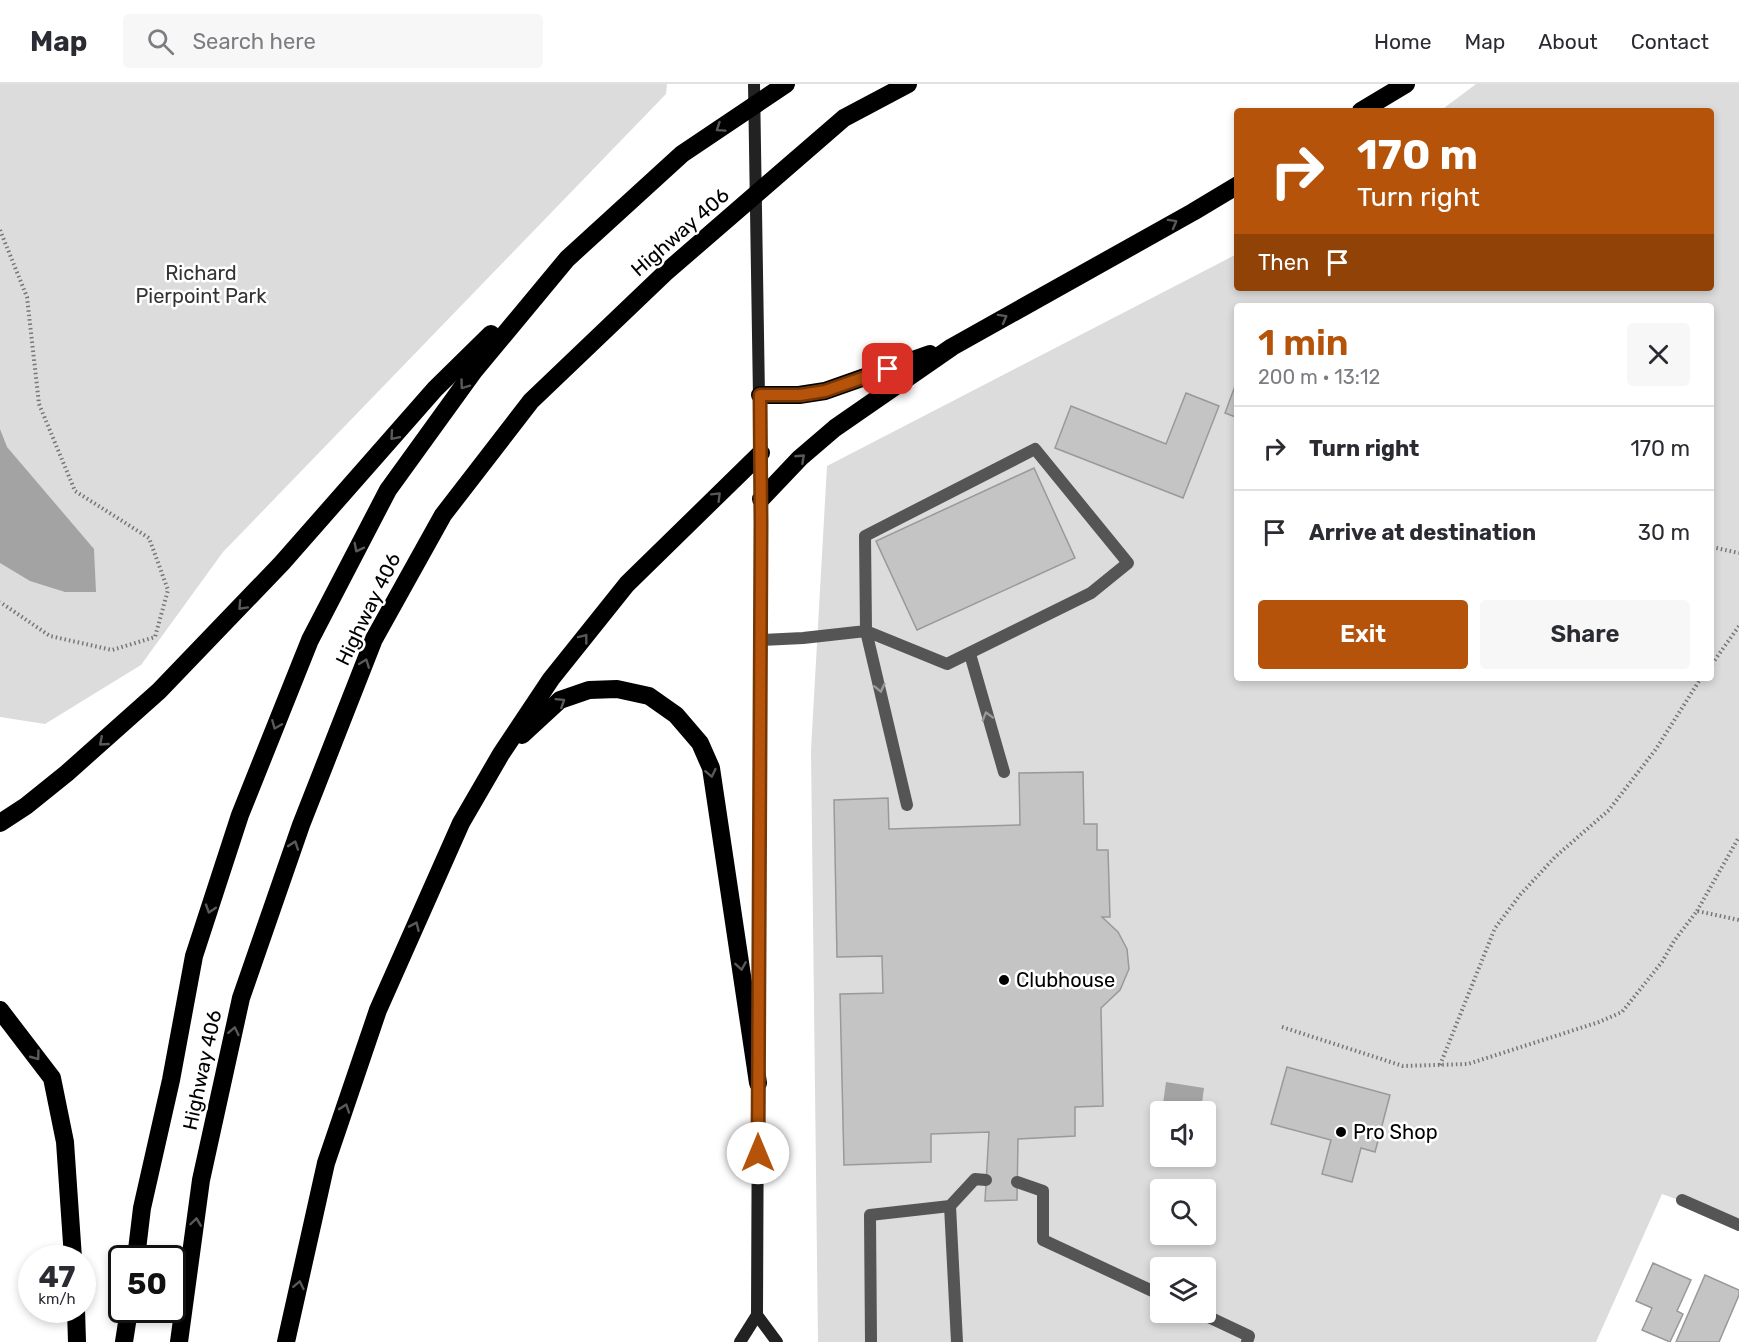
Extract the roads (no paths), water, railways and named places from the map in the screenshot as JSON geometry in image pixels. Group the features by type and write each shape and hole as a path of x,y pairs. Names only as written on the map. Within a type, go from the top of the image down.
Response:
{"highway":[{"name":"Highway 406","path":"138,1245 142,1208 171,1080 195,956 240,814 310,640 388,490 474,371 567,259 682,154 786,84"},
{"name":"Highway 406","path":"179,1342 201,1180 242,998 301,825 374,639 442,515 531,401 665,273 844,118 908,84"},
{"path":"1366,108 1406,84"},
{"path":"760,499 800,458 835,428 952,347 1234,187"},
{"path":"0,823 68,773 159,691 282,563 435,390 567,259"},
{"path":"760,395 800,395 825,391 952,347"},
{"path":"286,1342 326,1163 378,1010 461,823 501,754 551,679 627,584 760,453"},
{"path":"501,754 560,700 589,690 617,689 649,696 676,715 700,743 711,768 758,1083"},
{"path":"0,1010 52,1078 64,1142 72,1245"},
{"path":"76,1323 77,1342"},
{"path":"124,1342 127,1323"}],"main road":[{"path":"740,1342 757,1315 760,395 754,84"},
{"path":"757,1315 777,1342"}],"street":[{"path":"760,640 866,631 947,664 1091,593 1128,563 1035,449 865,536 866,631 907,805"},
{"path":"970,654 1004,772"},
{"path":"872,1342 870,1215 950,1206 975,1179 986,1180"},
{"path":"1017,1182 1043,1191 1043,1240 1150,1290"},
{"path":"1682,1200 1739,1225"},
{"path":"950,1206 957,1342"},
{"path":"1216,1320 1249,1336 1247,1342"}],"place":[{"name":"Clubhouse","path":"1004,980"},
{"name":"Pro Shop","path":"1341,1132"}],"park label":[{"name":"Richard Pierpoint Park","path":"201,284"}]}
